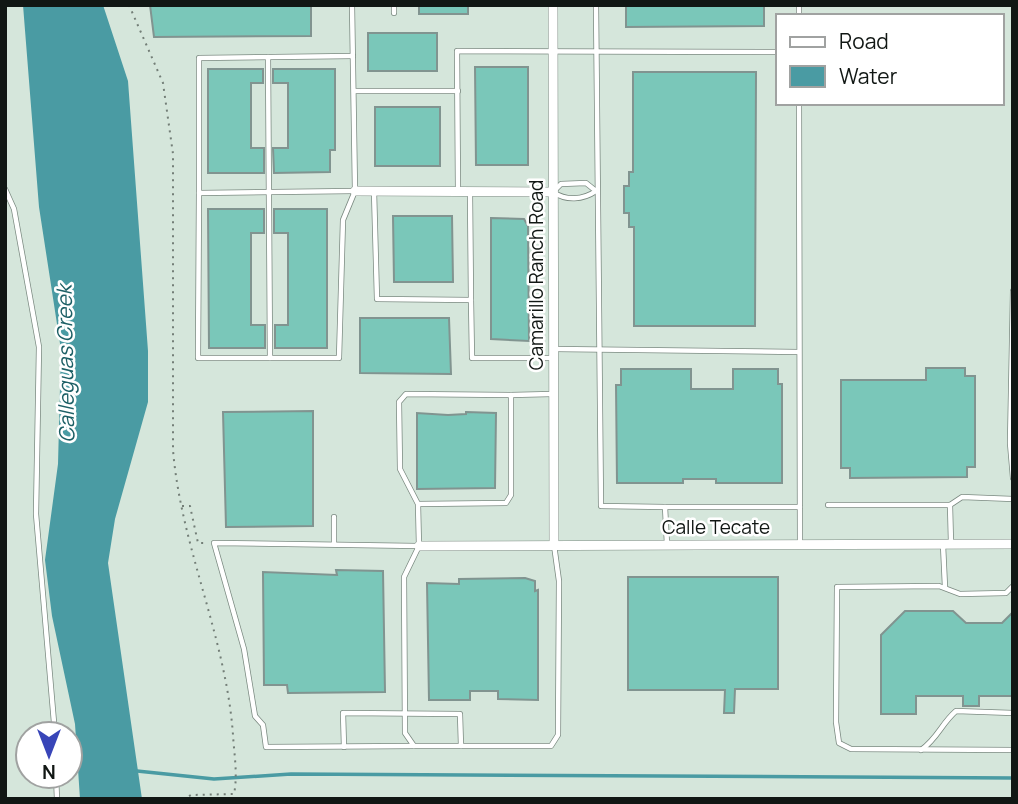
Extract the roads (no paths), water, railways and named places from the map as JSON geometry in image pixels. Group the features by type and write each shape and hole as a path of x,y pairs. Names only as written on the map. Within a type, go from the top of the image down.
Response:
{"street":[{"name":"Camarillo Ranch Road","path":"553,5 554,545"},
{"path":"355,191 553,192"},
{"name":"Calle Tecate","path":"419,545 1013,544"}],"lane":[{"path":"352,5 353,56 353,91 355,191 342,220 339,358 198,358 198,58 353,56"},
{"path":"394,5 394,13"},
{"path":"596,5 601,506 800,508"},
{"path":"458,191 457,51 776,52"},
{"path":"268,57 270,358"},
{"path":"353,91 458,91"},
{"path":"799,105 800,545"},
{"path":"586,183 596,191 587,197 561,198 553,192 561,184 586,183"},
{"path":"5,189 14,209 39,347 36,514 54,720"},
{"path":"374,190 377,299 471,300"},
{"path":"470,190 472,358 598,349 798,352"},
{"path":"199,193 355,191"},
{"path":"1013,291 1013,478"},
{"path":"414,746 405,733 404,577 419,545 418,504 400,469 399,402 406,394 554,394"},
{"path":"418,504 506,503 512,495 511,395"},
{"path":"828,505 950,505 962,497 1013,499"},
{"path":"945,586 950,505"},
{"path":"665,507 667,545"},
{"path":"334,517 334,544"},
{"path":"419,545 214,543 244,649 255,716 263,725 266,747 551,746 558,735 559,581 554,545"},
{"path":"1013,586 1006,593 982,595 960,594 945,586 837,587 836,722 839,743 851,749 1013,750"},
{"path":"922,750 937,738 948,718 956,711 1013,713"},
{"path":"344,747 344,713 460,714 461,746"}],"water":[{"name":"Calleguas Creek","path":"23,5 103,5 128,81 148,351 148,402 115,519 108,563 142,799 80,799 79,790 84,790 84,720 74,720 52,616 45,560 58,464 61,350 39,207"}],"waterway":[{"path":"137,771 214,779 291,774 1013,778"}]}
